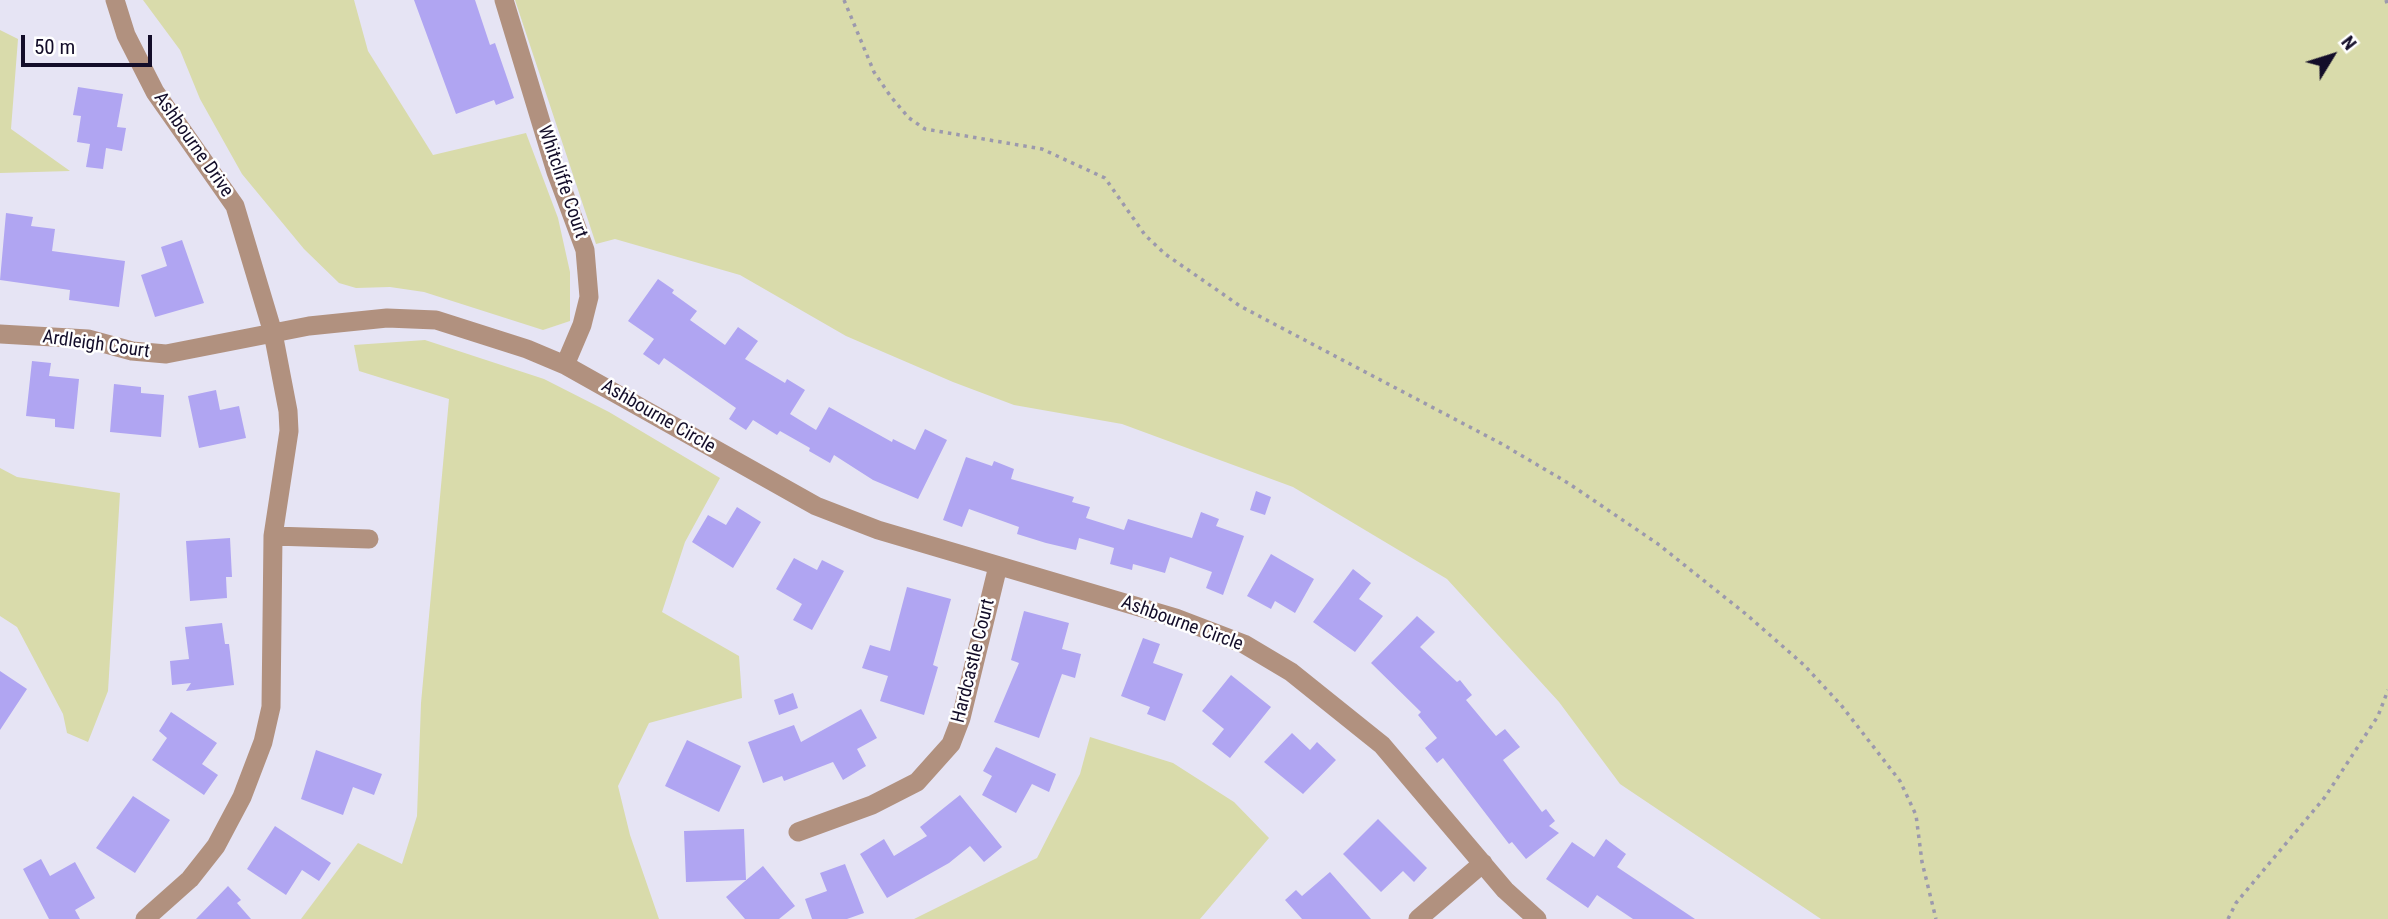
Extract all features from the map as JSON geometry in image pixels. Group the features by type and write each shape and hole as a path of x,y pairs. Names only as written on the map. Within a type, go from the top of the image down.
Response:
{"street":[{"name":"Ashbourne Drive","path":"116,0 126,35 155,92 235,206 273,333"},
{"name":"Whitcliffe Court","path":"504,0 556,172 585,250 589,297 582,325 565,365"},
{"name":"Ashbourne Circle","path":"273,333 328,323 387,318 436,320 469,329 565,365 816,506 878,530 1176,618 1244,645 1291,673 1382,746 1506,890 1537,919"},
{"name":"Ardleigh Court","path":"0,334 88,339 132,351 166,354 273,333"},
{"path":"145,919 190,879 216,846 242,797 262,742 272,694 273,536 289,431 285,388 273,333"},
{"path":"273,536 369,538"},
{"name":"Hardcastle Court","path":"798,832 872,805 917,782 951,744 961,718 998,566"},
{"path":"1418,919 1483,863"}],"path":[{"path":"844,0 874,72 909,118 925,129 1042,149 1105,178 1145,235 1165,254 1240,306 1502,444 1567,482 1639,530 1747,615 1804,665 1841,705 1900,781 1916,815 1922,862 1936,919"},
{"path":"2386,0 2388,7"},
{"path":"2228,919 2236,903 2332,787 2378,716 2388,690"}],"green space":[{"path":"143,0 354,0 368,51 433,155 526,133 558,218 570,272 570,321 543,330 424,292 390,287 356,288 339,283 304,249 242,174 200,99 180,50"},
{"path":"515,0 2388,0 2388,919 1821,919 1620,784 1559,702 1447,579 1293,487 1122,424 1014,405 953,382 846,336 740,275 615,239 596,244"},
{"path":"0,30 18,39 11,129 70,171 0,173"},
{"path":"425,340 544,379 609,412 720,478 685,542 662,612 739,656 742,698 649,723 618,786 630,835 659,919 301,919 358,843 402,864 417,816 421,703 449,399 359,371 354,345"},
{"path":"0,468 17,477 120,493 108,691 88,742 67,733 63,714 17,627 0,616"},
{"path":"1090,737 1173,763 1234,802 1269,838 1200,919 914,919 1037,858 1080,774"}],"building":[{"path":"414,0 475,0 490,45 495,43 514,98 496,105 494,100 456,114"},
{"path":"78,87 123,94 117,127 126,128 122,151 106,148 103,169 86,167 90,144 77,142 81,116 73,115"},
{"path":"6,213 33,217 31,226 55,229 52,251 125,261 119,307 69,300 70,290 0,280"},
{"path":"182,240 204,303 155,317 141,275 167,266 161,247"},
{"path":"658,279 697,311 690,320 725,345 738,327 758,341 745,359 785,383 787,379 805,390 790,414 816,430 829,407 892,442 893,439 915,450 925,429 947,440 918,499 873,480 834,455 830,463 780,431 777,435 753,420 746,430 729,419 736,408 664,358 659,365 643,354 654,339 628,321"},
{"path":"32,361 51,363 49,376 79,379 74,429 55,427 55,419 26,416"},
{"path":"114,384 141,387 141,393 164,395 161,437 110,432"},
{"path":"216,390 220,410 239,406 246,438 199,448 188,396"},
{"path":"966,457 992,466 994,461 1014,469 1011,479 1074,497 1072,502 1090,507 1086,518 1124,530 1128,519 1192,538 1201,512 1219,519 1216,526 1244,536 1223,595 1206,588 1212,572 1170,557 1165,573 1133,564 1132,570 1110,564 1114,548 1079,538 1076,550 1046,543 1017,534 1019,527 969,509 962,527 943,520"},
{"path":"1256,491 1271,497 1265,515 1250,510"},
{"path":"737,507 761,522 733,568 692,542 708,515 726,525"},
{"path":"230,538 232,577 226,577 227,598 190,601 186,541"},
{"path":"1271,554 1314,579 1295,613 1275,601 1271,609 1247,596"},
{"path":"794,558 817,570 822,560 844,571 812,630 793,620 802,604 776,589"},
{"path":"1353,569 1371,583 1359,599 1383,616 1355,652 1313,622"},
{"path":"907,587 951,599 933,665 938,667 924,715 880,701 888,676 862,668 870,645 890,651"},
{"path":"1024,611 1069,623 1062,649 1081,654 1075,678 1062,674 1039,738 994,722 1019,663 1011,660"},
{"path":"1417,616 1435,632 1420,647 1457,682 1460,680 1472,695 1466,700 1496,736 1505,729 1520,747 1503,760 1542,812 1546,809 1555,821 1549,826 1559,833 1526,859 1512,842 1509,844 1443,758 1437,763 1425,748 1437,738 1418,715 1421,712 1371,663"},
{"path":"222,623 225,644 229,644 234,685 186,691 191,683 172,685 170,661 189,659 185,627"},
{"path":"1143,638 1160,644 1153,663 1183,674 1165,721 1147,714 1150,707 1121,696"},
{"path":"0,671 27,689 0,730"},
{"path":"1231,675 1271,707 1230,758 1212,744 1224,729 1202,711"},
{"path":"793,693 798,708 779,715 774,700"},
{"path":"861,709 877,738 857,749 866,766 843,780 833,762 784,781 782,776 763,783 748,742 794,725 801,742"},
{"path":"171,712 217,743 202,764 218,775 204,795 152,760 167,738 159,731"},
{"path":"1292,733 1310,750 1317,742 1336,760 1303,794 1264,762"},
{"path":"687,740 741,766 719,812 665,786"},
{"path":"996,747 1056,774 1049,792 1032,784 1016,813 982,795 992,776 983,771"},
{"path":"316,750 382,774 374,795 353,787 343,815 301,799"},
{"path":"960,795 1002,847 984,862 970,846 949,863 887,898 860,854 884,839 894,856 927,836 920,827"},
{"path":"133,796 170,820 135,873 96,848"},
{"path":"1378,819 1427,868 1414,882 1403,871 1381,892 1343,854"},
{"path":"275,826 331,863 319,881 302,870 286,895 247,869"},
{"path":"744,829 746,880 686,882 684,831"},
{"path":"1606,839 1626,854 1617,867 1695,919 1633,919 1597,895 1588,908 1546,879 1572,842 1594,857"},
{"path":"41,859 50,876 75,862 95,898 75,910 80,919 49,919 23,869"},
{"path":"845,864 864,913 847,919 812,919 805,899 827,891 820,873"},
{"path":"763,866 795,906 779,919 745,919 726,897"},
{"path":"1330,872 1371,919 1302,919 1285,900 1296,890 1302,896"},
{"path":"228,886 241,900 237,903 251,919 196,919"}]}
